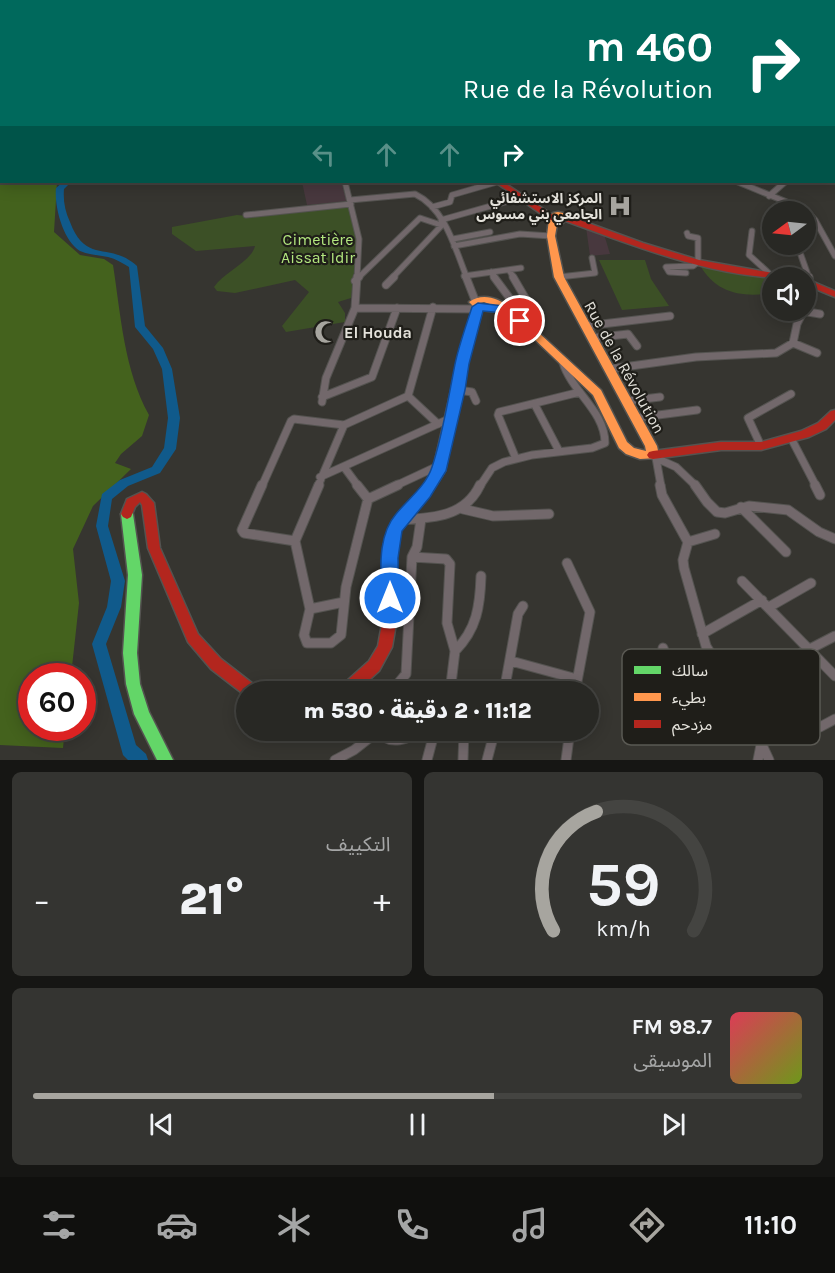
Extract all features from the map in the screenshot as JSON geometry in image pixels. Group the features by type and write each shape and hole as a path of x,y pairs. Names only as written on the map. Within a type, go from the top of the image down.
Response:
{"main road":[{"path":"500,183 556,221 584,223 640,245 698,262 762,274"},
{"path":"505,183 556,221"},
{"name":"Rue de la Révolution","path":"481,306 507,309 563,363 587,382 605,404 623,447 635,455 654,457 651,446 559,277 556,221"},
{"path":"816,287 835,294"},
{"path":"357,681 374,666 386,648 390,618 390,558 394,531 400,520 425,493 440,465 462,364 481,306"},
{"path":"654,457 721,446 761,446 820,427 835,414"},
{"path":"165,760 143,719 133,680 131,624 135,577 127,521 128,506 134,499 142,497 148,503 154,549 193,638 216,664 238,681"}],"street":[{"path":"345,183 359,239 355,308 326,378 322,400 372,377 397,308"},
{"path":"432,207 450,202 452,195 494,183"},
{"path":"740,183 784,201"},
{"path":"769,196 784,183"},
{"path":"246,215 415,194 421,197 432,207 454,242 464,276 481,306 355,308"},
{"path":"355,281 420,219 441,223 523,197"},
{"path":"454,242 520,234 556,221"},
{"path":"816,222 829,250 835,256"},
{"path":"386,285 441,223"},
{"path":"752,231 749,255 762,267"},
{"path":"454,242 490,232"},
{"path":"686,273 669,273 666,267 693,266 698,262 698,238 688,236 687,232"},
{"path":"559,277 595,273 592,258"},
{"path":"464,276 521,268"},
{"path":"491,272 514,304 534,313 509,270"},
{"path":"295,541 244,533 242,530 291,421 294,419 344,425 408,396 433,307"},
{"path":"816,313 820,314"},
{"path":"585,326 670,316"},
{"path":"609,369 696,357 776,353 794,343 798,321"},
{"path":"592,338 628,334 637,346"},
{"path":"794,343 817,353"},
{"path":"463,509 472,501 495,465 516,459 602,446 606,440 605,432 580,392 566,375 563,363"},
{"path":"458,390 472,392 476,401"},
{"path":"516,459 498,414 502,409 535,405 580,392"},
{"path":"761,446 748,418 791,393"},
{"path":"408,396 438,424"},
{"path":"627,401 660,397"},
{"path":"535,405 559,452"},
{"path":"635,418 697,410"},
{"path":"321,477 451,418"},
{"path":"344,425 295,541 310,609 305,640 307,644 332,644 338,641 341,635 353,552 368,499 440,465"},
{"path":"791,438 820,495"},
{"path":"708,649 684,568 683,560 688,542 662,495 654,457 667,461 683,472 718,513 741,507 793,510 819,534 835,539"},
{"path":"344,467 368,499"},
{"path":"741,507 786,552"},
{"path":"400,520 421,519 463,509 493,516 549,514"},
{"path":"400,681 406,674 412,557 417,547 421,519"},
{"path":"688,542 714,534"},
{"path":"412,557 449,561 447,623 454,651 451,681"},
{"path":"511,661 577,679 590,612 567,563"},
{"path":"454,651 468,640 474,626 479,610 481,576"},
{"path":"742,581 809,649"},
{"path":"702,634 811,583"},
{"path":"310,609 344,602"},
{"path":"506,681 518,614 523,606"},
{"path":"812,649 835,636"},
{"path":"820,660 835,676"},
{"path":"820,727 835,719"},
{"path":"335,760 365,741"},
{"path":"427,760 432,741"},
{"path":"463,760 464,741"},
{"path":"486,760 492,741"},
{"path":"566,760 569,741"},
{"path":"758,760 762,745"},
{"path":"762,745 769,760"}],"shaded area":[{"path":"302,183 341,183 347,201 307,205"},
{"path":"586,227 604,234 610,254 590,256"}],"green space":[{"path":"0,183 57,183 54,232 80,255 104,259 113,265 129,361 134,380 149,415 142,436 121,454 115,463 131,469 93,506 73,549 79,603 72,663 18,663 18,741 64,741 63,748 0,745"},
{"name":"Cimetière Aissat Idir","path":"350,206 358,238 351,298 338,302 345,313 345,322 286,332 282,326 309,292 295,280 235,293 217,291 214,287 218,282 248,257 255,246 196,251 172,234 172,227 237,215"},
{"path":"599,260 645,260 651,279 669,306 622,310"},
{"path":"700,265 762,276 762,294 740,294 731,291 714,282"}],"waterway":[{"path":"66,183 60,188 60,202 69,232 76,243 83,249 110,255 133,266 140,327 158,348 167,369 174,418 170,449 156,470 124,483 106,497 102,526 118,581 114,607 99,644 129,750 140,760"}],"traffic: fast":[{"path":"127,514 135,575 130,653 133,684 142,714 165,760"}],"traffic: slow":[{"path":"558,214 562,218 558,222 554,218 558,214"},
{"path":"507,309 480,308 474,302 489,300 498,303 502,306 507,309 511,312 597,393 623,445 640,455 653,455 651,446 559,277 551,236 553,219"}],"traffic: jam":[{"path":"500,183 553,218"},
{"path":"563,217 640,245 698,262 762,274"},
{"path":"816,286 835,294"},
{"path":"357,681 374,666 385,647 390,618 390,558 394,531 400,520 425,493 439,471 462,364 478,307"},
{"path":"653,455 721,446 761,446 805,434 822,426 835,414"},
{"path":"127,514 130,505 136,499 142,497 148,503 154,548 193,638 216,664 238,681"}],"place":[{"name":"المركز الاستشفائي الجامعي بني مسوس","path":"620,206"},
{"name":"El Houda","path":"326,332"}],"route":[{"path":"390,598 390,558 394,531 400,520 425,493 439,471 462,364 478,307 507,309 520,321"}]}
